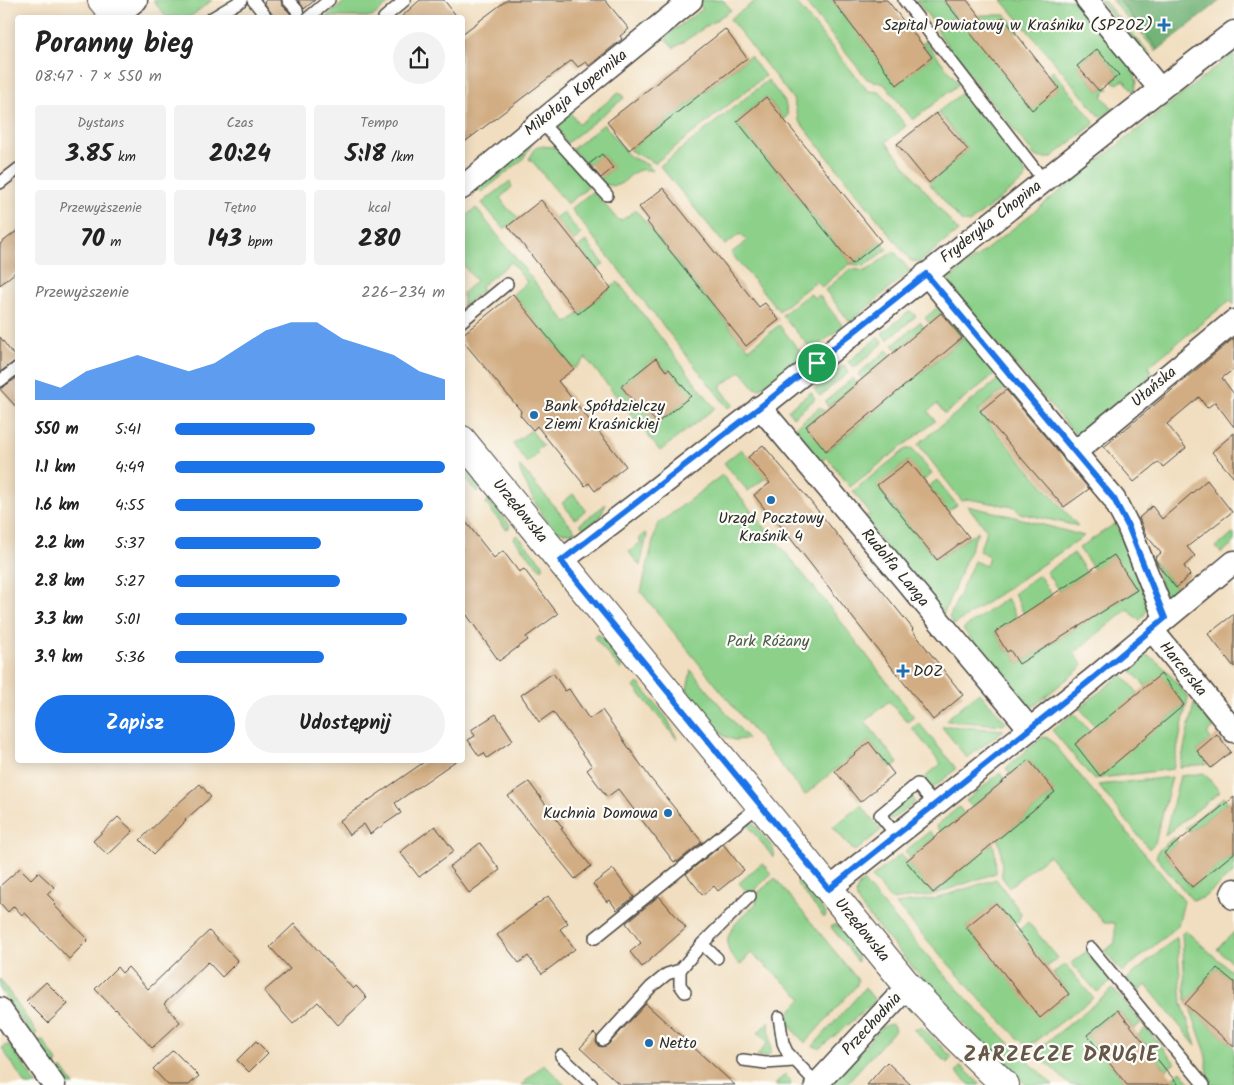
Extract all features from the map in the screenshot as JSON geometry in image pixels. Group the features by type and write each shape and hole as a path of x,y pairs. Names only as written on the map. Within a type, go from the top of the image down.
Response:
{"street":[{"name":"Mikołaja Kopernika","path":"465,185 691,0"},
{"path":"1087,0 1160,88"},
{"name":"Fryderyka Chopina","path":"561,561 760,407 1160,88 1234,32"},
{"name":"Harcerska","path":"926,274 1114,499 1128,526 1158,624 1234,731"},
{"name":"Ułańska","path":"1074,453 1234,321"},
{"name":"Rudolfa Langa","path":"760,407 1030,729"},
{"name":"Urzędowska","path":"465,444 908,986 1005,1085"},
{"path":"829,889 1030,729 1234,562"},
{"path":"1234,890 1232,894 1234,898"},
{"name":"Przechodnia","path":"817,1084 908,986"},
{"path":"0,1009 54,1085"}],"lane":[{"path":"220,15 242,0"},
{"path":"253,0 265,15"},
{"path":"288,0 296,10 297,15"},
{"path":"312,15 329,0"},
{"path":"388,15 406,0"},
{"path":"904,0 1044,180"},
{"path":"541,122 607,195"},
{"path":"0,183 15,171"},
{"path":"465,319 507,284"},
{"path":"0,381 15,369"},
{"path":"595,938 760,805"},
{"path":"603,1040 652,987 668,974 680,970 702,944 750,896"},
{"path":"702,944 717,958"},
{"path":"1090,948 1204,1085"},
{"path":"680,970 680,985 685,992"},
{"path":"779,1017 784,1047 794,1061 817,1084"},
{"path":"561,1056 592,1085"},
{"path":"743,1060 766,1063 794,1061"}],"green space":[{"path":"153,0 212,0 193,15 164,15"},
{"path":"347,0 393,0 374,15 328,15"},
{"path":"723,0 731,10 674,48 664,37 703,9 699,4 700,1"},
{"path":"757,0 794,0 868,91 880,92 906,126 886,142 958,231 920,262 911,261 799,121 793,99 730,19"},
{"path":"803,0 832,0 897,84 932,57 922,43 925,41 959,84 913,120 884,84 867,79"},
{"path":"916,0 943,0 956,17 936,26"},
{"path":"1002,0 1073,0 1132,67 1137,82 1134,92 1124,80 1117,84 1112,81 1119,75 1096,49 1077,66 1099,91 1106,86 1109,89 1102,96 1113,109 1101,118"},
{"path":"1099,0 1103,0 1151,55 1148,58"},
{"path":"1112,0 1119,0 1158,50 1156,51"},
{"name":"Szpital Powiatowy w Kraśniku (SPZOZ)","path":"1119,0 1221,0 1158,50"},
{"path":"980,15 1006,15 1019,30 1015,33 976,39 1031,109 1059,88 1049,74 1053,71 1093,120 1094,124 1052,157 1043,158 1034,155 955,56 937,30"},
{"path":"1234,53 1234,305 1230,300 1148,367 1151,371 1151,377 1079,435 1074,433 947,286 948,280"},
{"path":"750,56 765,76 655,163 629,150"},
{"path":"768,80 785,102 788,115 784,119 766,97 737,121 852,264 848,265 822,287 816,281 779,311 731,253 747,241 740,234 725,245 660,166"},
{"path":"964,91 1021,164 1026,175 1025,179 969,223 961,221 929,183 968,150 938,112"},
{"path":"620,92 624,98 567,143 559,127 569,111 579,124"},
{"path":"604,124 629,156 648,165 653,171 640,170 620,184 611,186 604,184 600,179 613,168 602,154 587,166 572,149"},
{"path":"534,141 522,160 482,192 477,188"},
{"path":"537,146 556,147 590,186 567,204 529,159"},
{"path":"510,181 512,187 500,198 508,209 519,218 504,229 482,203"},
{"path":"593,191 618,220 622,220 636,210 749,349 779,325 803,355 759,389 755,388 741,371 720,387 733,405 728,408 571,209"},
{"path":"476,208 567,323 618,282 715,408 660,451 586,358 574,369 513,294 527,282 511,262 481,286 483,290 465,304 465,291 476,281 465,267 465,216","holes":["656,358 666,371 669,369 690,396 657,423 646,411 643,413 621,386"]},
{"path":"563,212 581,235 574,241 555,218"},
{"path":"586,241 604,264 597,270 578,247"},
{"path":"881,241 887,249 864,266 852,264"},
{"path":"894,251 910,271 850,322 825,290 851,269 866,271"},
{"path":"810,293 814,298 819,295 843,326 812,350 782,315"},
{"path":"938,307 996,373 945,414 937,404 928,411 935,421 850,487 827,457 820,462 793,429 820,407 824,411 806,426 827,451 962,339 941,313 929,323 925,318"},
{"path":"910,311 916,316 887,340 882,333"},
{"path":"920,322 924,327 897,350 893,345"},
{"path":"878,337 883,343 854,368 848,362"},
{"path":"887,350 891,355 862,379 858,374"},
{"path":"844,365 849,372 820,396 814,389"},
{"path":"853,378 857,383 828,407 825,402"},
{"path":"1000,378 1007,387 978,411 1078,526 1020,513 1014,507 968,499 962,501 918,444"},
{"path":"811,392 815,399 793,417 788,410"},
{"path":"531,430 543,446 536,451 538,454 527,463 513,444"},
{"path":"741,449 755,465 781,466 748,491 724,463"},
{"path":"906,449 913,449 932,474 924,480 908,461 877,486 937,560 978,531 942,617 861,516 871,515 853,491"},
{"path":"521,467 576,532 569,533 556,530 545,518 530,492 519,468"},
{"path":"465,470 479,486 479,491 477,492 465,477"},
{"name":"Park Różany","path":"722,475 825,601 914,717 907,722 889,701 865,721 898,763 891,768 869,741 805,795 641,592 657,525"},
{"path":"937,480 957,505 948,511 929,486"},
{"path":"573,494 586,510 575,519 562,503"},
{"path":"489,500 510,525 509,528 506,529 486,504"},
{"path":"606,504 600,517 584,529 580,524"},
{"path":"967,506 1084,536 954,625 949,618 974,561 986,566 989,556 979,551 987,530"},
{"path":"1116,523 1147,600 1146,612 1139,621 1128,609 1074,653 1083,666 1034,706 1023,705 963,629 1007,598 1017,618 995,632 1007,652 1010,650 1019,664 1137,590 1114,556 1094,569 1079,548"},
{"path":"645,533 647,535 640,566 629,552 641,542 638,539"},
{"path":"1234,533 1234,543 1221,553 1216,547"},
{"path":"515,536 518,536 543,564 543,568 540,569 514,539"},
{"path":"1074,553 1087,573 1059,591 1046,572"},
{"path":"1153,560 1176,588 1165,598"},
{"path":"1039,575 1052,596 1024,614 1014,593"},
{"path":"596,634 601,636 622,663 621,670 594,637"},
{"path":"1145,655 1151,657 1163,667 1188,698 1173,769 1093,779 1052,730 1074,713 1090,732 1076,744 1100,775 1184,705 1161,675 1146,687 1128,667"},
{"path":"691,670 748,739 734,740 724,736 687,690"},
{"path":"1122,674 1138,693 1096,728 1080,708"},
{"path":"638,683 667,718 677,739 634,687"},
{"path":"979,692 1006,722 1004,725 947,721 947,719"},
{"path":"1194,703 1214,728 1207,733 1211,739 1197,751 1208,764 1180,767"},
{"path":"919,723 955,767 955,770 928,792 924,783 925,779 941,764 912,728"},
{"path":"942,727 1004,730 967,758"},
{"path":"1043,737 1049,738 1184,901 1178,926 1122,972 1104,951 1115,943 1115,923 1104,923 1049,855 1009,887 1002,877 1001,851 998,839 1055,792 1029,760 1011,775 1006,768"},
{"path":"1000,773 1005,780 972,807 966,801"},
{"path":"1204,773 1220,792 1165,835 1180,776"},
{"path":"1172,777 1155,843 1149,849 1098,785"},
{"path":"911,795 914,803 893,819 889,819 886,815"},
{"path":"1224,797 1228,802 1190,832 1185,828"},
{"path":"861,805 881,830 857,850 853,850 833,827"},
{"path":"959,807 964,813 941,833 936,826"},
{"path":"745,822 754,824 773,848 773,857"},
{"path":"930,831 935,837 910,858 905,851"},
{"path":"1174,837 1178,842 1164,853 1191,887 1234,853 1234,872 1203,898 1192,900 1156,857 1159,850"},
{"path":"993,843 996,873 932,895 891,900 872,877 901,854 933,893"},
{"path":"762,863 771,874 750,895 739,883"},
{"path":"775,878 858,980 857,985 805,1043 792,1028 789,1020 791,1011 802,998 751,953 740,965 732,956 728,947 728,939 735,924 757,903 753,897"},
{"path":"996,879 1021,913 1019,920 1013,925 996,903 966,927 1040,1017 1069,994 1053,973 1065,964 1093,998 1035,1042 1028,1045 1024,1044 986,1006 895,904 934,899"},
{"path":"798,880 800,880 825,912 826,916 824,918 797,884"},
{"path":"863,881 955,986 1003,1037 1053,1085 1026,1085 939,997 859,904 856,892"},
{"path":"1028,922 1058,958 1047,967 1018,931"},
{"path":"834,925 838,926 858,952 858,962 831,927"},
{"path":"1185,930 1234,974 1230,979 1217,968 1186,1003 1182,933"},
{"path":"1234,932 1234,964 1217,949"},
{"path":"1177,937 1182,1003 1196,1046 1146,985 1137,992 1127,979"},
{"path":"1087,951 1112,981 1097,992 1071,963"},
{"path":"0,979 37,1033 33,1037 0,989"},
{"path":"865,988 876,1001 820,1048 813,1046"},
{"path":"1113,989 1140,1021 1140,1024 1134,1029 1118,1010 1087,1035 1127,1085 1070,1085 1038,1055 1037,1050"},
{"path":"1190,1008 1234,1047 1234,1085 1211,1085 1209,1082 1205,1050"},
{"path":"769,1021 771,1053 766,1057 757,1056 768,1042 758,1033"},
{"path":"890,1024 893,1025 895,1030 845,1085 830,1085 882,1027"},
{"path":"920,1027 952,1057 947,1063 913,1029"},
{"path":"1146,1028 1175,1063 1166,1070 1138,1035"},
{"path":"42,1039 58,1063 53,1067 37,1044"},
{"path":"7,1045 11,1046 37,1085 26,1085 2,1048"},
{"path":"544,1064 565,1085 521,1085"},
{"path":"961,1066 981,1085 970,1085 956,1072"},
{"path":"62,1068 74,1085 66,1085 57,1073"},
{"path":"1181,1071 1192,1085 1178,1085 1172,1078"},
{"path":"785,1074 789,1078 791,1085 775,1085"}],"building":[{"path":"266,0 281,0 282,5 290,15 272,15 264,2"},
{"path":"298,0 315,0 304,9"},
{"path":"420,0 444,0 456,15 403,15"},
{"path":"507,0 605,0 629,29 620,36 622,39 589,66 586,62 578,67 572,60 465,142 465,32"},
{"path":"832,0 887,0 932,57 897,85"},
{"path":"944,0 967,0 989,28 1003,17 1059,88 1032,110"},
{"path":"725,29 747,58 629,150 607,122"},
{"path":"1097,49 1119,75 1099,91 1077,66"},
{"path":"766,97 881,241 852,264 737,121"},
{"path":"936,113 968,150 929,183 897,144"},
{"path":"602,154 613,168 601,178 589,164"},
{"path":"663,188 759,307 765,303 779,320 746,346 647,222 649,220 639,207"},
{"path":"541,200 611,288 578,314 508,226"},
{"path":"15,232 15,272 0,285 0,244"},
{"path":"513,294 574,369 558,381 626,466 595,491 589,483 585,486 537,426 533,430 520,415 521,411 465,344 465,333"},
{"path":"941,313 962,338 826,451 806,426"},
{"path":"0,337 15,357 15,361 0,372"},
{"path":"1234,338 1234,369 1222,378 1234,394 1234,427 1215,402 1207,408 1199,397 1167,424 1186,448 1163,467 1159,462 1134,482 1104,447"},
{"path":"656,358 666,371 669,369 691,396 657,423 646,411 643,413 621,386"},
{"path":"15,379 15,406 0,389"},
{"path":"1006,390 1089,489 1064,507 980,411"},
{"path":"1234,433 1234,478 1212,452"},
{"path":"763,445 913,629 963,695 933,720 769,511 767,512 754,495 770,483 748,457"},
{"path":"909,461 969,537 937,560 877,485"},
{"path":"1207,480 1232,512 1187,547 1195,556 1184,566 1190,575 1176,588 1158,565 1155,558 1161,553 1146,535 1139,518 1152,506 1162,519"},
{"path":"465,521 494,558 503,551 519,572 524,569 558,614 526,637 528,640 499,661 465,612"},
{"path":"1114,555 1137,590 1019,664 1010,650 1007,652 995,632"},
{"path":"1234,614 1234,667 1208,634"},
{"path":"553,673 565,691 569,689 589,719 602,710 651,779 702,842 677,862 674,862 618,789 607,797 587,770 592,766 553,712 539,722 521,695"},
{"path":"1161,674 1184,705 1100,776 1075,744"},
{"path":"496,714 513,740 487,758 484,753 479,756 468,740 475,736 471,730"},
{"path":"1217,734 1231,752 1211,768 1197,751"},
{"path":"869,742 894,774 860,802 835,771"},
{"path":"1029,760 1055,792 933,893 906,861"},
{"path":"423,763 453,763 395,803 401,813 370,834 364,824 349,835 339,821"},
{"path":"529,782 563,828 561,829 591,866 575,879 508,796"},
{"path":"200,784 211,797 185,820 154,854 140,840"},
{"path":"1234,797 1234,853 1192,887 1164,853"},
{"path":"118,817 133,831 108,855 93,841"},
{"path":"435,826 454,851 419,877 400,852"},
{"path":"480,843 500,870 469,893 449,867"},
{"path":"723,844 744,870 718,891 714,886 703,895 686,874"},
{"path":"20,868 31,879 38,872 54,887 47,894 56,903 54,905 88,940 69,959 25,913 22,915 14,906 8,912 0,903 0,886"},
{"path":"613,869 634,897 617,910 610,900 607,902 593,884"},
{"path":"548,896 568,923 560,929 575,949 542,974 528,956 519,963 497,935"},
{"path":"659,896 686,928 642,967 630,952 641,943 626,923"},
{"path":"996,903 1069,994 1040,1018 966,927"},
{"path":"294,924 353,989 356,986 367,998 338,1025 318,1002 293,1024 264,991 290,969 270,947"},
{"path":"209,931 238,961 222,977 208,962 164,1004 180,1022 152,1048 95,989 117,967 122,973 128,967 148,989"},
{"path":"1217,968 1234,982 1234,1047 1185,1004"},
{"path":"46,982 68,1004 48,1023 26,1001"},
{"name":"Netto","path":"646,1004 735,1085 620,1085 580,1048 594,1033 597,1036 596,1042 598,1046 608,1045"},
{"path":"1118,1010 1179,1085 1127,1085 1087,1035"},
{"path":"256,1041 268,1053 249,1072 237,1060"},
{"path":"173,1050 199,1076 189,1085 168,1085 153,1069"},
{"path":"887,1062 911,1085 867,1085"}],"place":[{"name":"Szpital Powiatowy w Kraśniku (SPZOZ)","path":"1164,25"},
{"name":"Bank Spółdzielczy Ziemi Kraśnickiej","path":"534,415"},
{"name":"Urząd Pocztowy Kraśnik 4","path":"771,500"},
{"name":"DOZ","path":"903,671"},
{"name":"Kuchnia Domowa","path":"668,813"},
{"name":"Netto","path":"649,1043"}],"district":[{"name":"ZARZECZE DRUGIE","path":"1061,1055"}],"route":[{"path":"926,274 1114,499 1128,526 1165,618 1148,634 829,889 561,561 817,363 926,274"}]}
